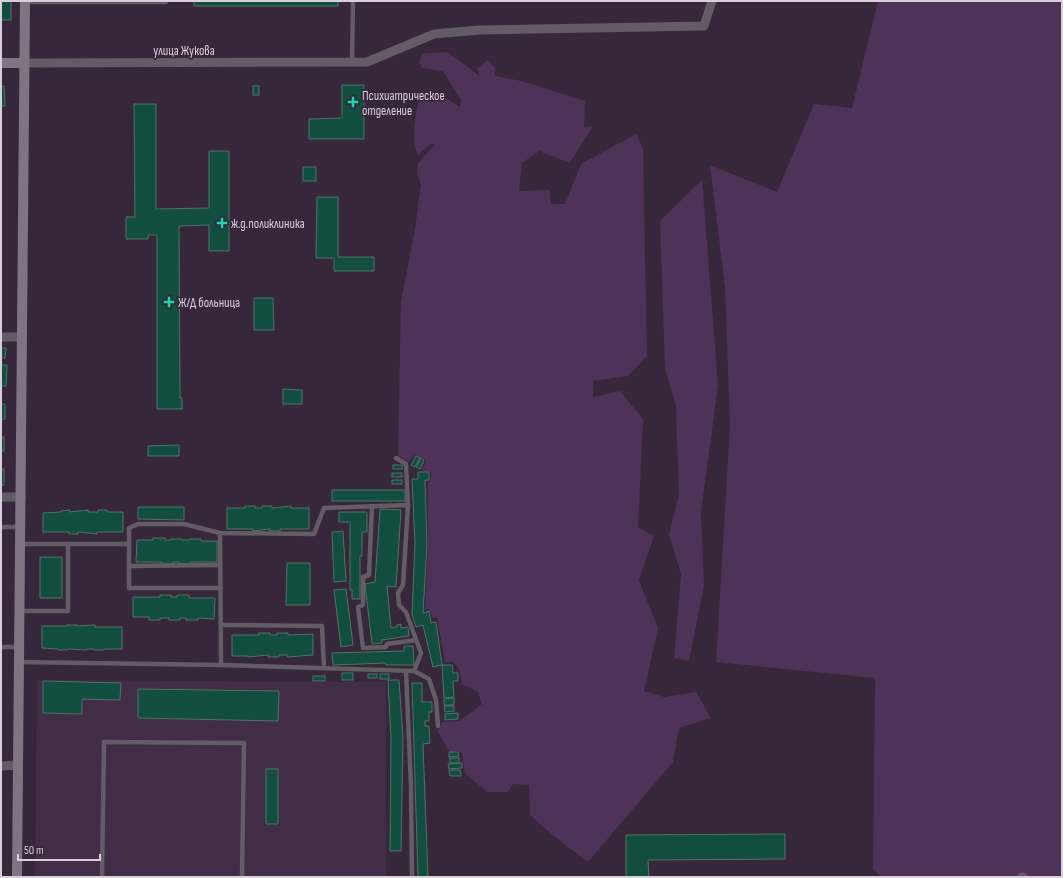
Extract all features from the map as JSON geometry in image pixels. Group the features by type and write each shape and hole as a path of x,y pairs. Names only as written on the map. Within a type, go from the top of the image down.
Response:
{"main road":[{"path":"17,877 25,2"},
{"name":"улица Жукова","path":"1,63 24,63"}],"street":[{"name":"улица Жукова","path":"24,63 367,62 434,34 479,30 704,26 712,1"},
{"path":"1,337 22,337"},
{"path":"1,497 21,497"},
{"path":"1,766 18,765"}],"lane":[{"path":"25,2 166,1"},
{"path":"352,62 353,1"},
{"path":"396,458 406,464 408,505 403,585 398,593 399,605 406,612 421,653 414,671"},
{"path":"221,588 129,588 129,528 138,524 184,524 220,533 314,534 324,508 408,505"},
{"path":"372,506 369,575 363,577 363,605 358,607 363,648 386,647 387,644 416,640"},
{"path":"1,527 20,527"},
{"path":"220,533 221,665"},
{"path":"20,544 129,544"},
{"path":"20,611 68,611 68,544"},
{"path":"129,566 220,565"},
{"path":"221,625 322,626 324,668"},
{"path":"1,646 19,647"},
{"path":"19,662 221,665 414,671 429,679 436,700 438,726"},
{"path":"406,671 411,786 412,877"},
{"path":"102,877 104,742 244,743 242,877"}],"shaded area":[{"path":"878,1 1062,1 1062,877 882,877 873,869 875,678 716,662 730,425 725,287 710,165 777,192 814,104 852,108"},
{"path":"447,52 480,76 477,68 488,60 495,68 495,76 522,81 585,101 584,127 593,126 570,163 539,151 522,163 519,191 550,190 551,204 565,204 581,164 636,134 643,148 647,356 628,376 593,381 593,397 620,391 643,419 638,527 654,536 639,580 658,628 644,691 664,697 696,692 711,718 679,728 673,762 588,862 551,834 530,815 529,785 513,784 508,792 488,792 465,774 462,753 457,751 449,752 438,732 442,722 459,721 482,704 478,692 462,684 459,669 453,662 445,662 437,617 433,618 429,609 425,610 428,542 428,483 431,479 431,472 422,470 426,460 414,455 409,462 398,456 401,301 415,229 421,184 417,174 418,163 435,145 432,143 418,155 414,142 416,112 419,98 429,91 438,94 460,107 461,100 443,71 422,68 419,62 422,54"},
{"path":"702,180 718,385 701,513 704,585 689,661 674,658 681,574 669,534 679,495 676,406 665,368 660,221"},
{"path":"37,680 386,682 386,877 35,877"}],"building":[{"path":"1,1 11,1 11,20 1,20"},
{"path":"194,1 338,1 338,6 194,6"},
{"name":"Психиатрическое отделение","path":"342,85 364,85 364,139 309,139 309,119 342,118"},
{"path":"1,86 4,86 5,106 1,106"},
{"path":"253,86 259,86 259,95 253,95"},
{"path":"134,104 156,104 156,209 209,208 209,151 229,151 229,251 209,251 209,225 179,226 180,398 182,398 182,409 157,409 157,235 148,235 148,239 126,239 126,217 135,217"},
{"path":"303,167 316,167 316,181 303,181"},
{"path":"317,197 338,197 338,257 374,257 374,271 334,271 334,258 316,258"},
{"path":"254,298 273,298 274,330 254,330"},
{"path":"1,348 6,348 5,358 1,358"},
{"path":"1,365 7,365 6,386 1,386"},
{"path":"283,389 302,390 302,404 283,404"},
{"path":"1,404 5,404 5,419 1,419"},
{"path":"1,437 4,437 4,451 1,451"},
{"path":"179,445 179,456 148,456 148,446"},
{"path":"416,456 420,458 415,467 411,465"},
{"path":"421,458 424,461 420,469 416,467"},
{"path":"393,465 402,465 402,469 393,469"},
{"path":"1,469 4,469 4,485 1,485"},
{"path":"418,472 429,472 429,480 425,480 427,544 423,613 429,611 431,623 436,622 442,665 433,667 423,625 416,627 412,614 415,542 412,479 418,479"},
{"path":"392,473 402,473 402,477 392,477"},
{"path":"392,480 402,480 402,484 392,484"},
{"path":"332,490 405,490 405,501 332,501"},
{"path":"245,506 255,506 255,508 262,508 262,506 272,506 272,508 291,506 291,508 309,508 309,529 280,529 280,531 270,531 270,529 253,531 253,529 227,529 227,508 245,508"},
{"path":"138,507 184,507 184,520 138,519"},
{"path":"380,509 401,510 396,587 387,586 391,628 397,627 397,625 401,624 401,628 408,627 409,636 382,640 382,643 372,644 365,584 375,582"},
{"path":"70,510 70,512 88,510 88,512 98,512 98,510 107,510 107,512 123,512 123,532 97,532 97,534 78,532 78,534 69,534 69,532 43,532 43,513"},
{"path":"339,512 367,512 367,532 362,532 362,556 360,556 360,599 352,599 352,590 350,590 350,522 339,522"},
{"path":"343,531 346,581 334,582 332,532"},
{"path":"153,538 165,538 165,540 201,539 201,541 217,541 217,562 190,562 190,564 179,564 179,562 173,562 173,564 162,564 162,562 136,562 137,540 153,540"},
{"path":"40,557 62,557 62,598 40,598"},
{"path":"287,563 310,563 310,605 286,605"},
{"path":"346,589 353,645 341,647 334,590"},
{"path":"160,595 171,595 171,597 177,597 177,595 189,595 189,598 215,598 214,619 198,618 198,620 186,620 186,618 180,618 180,620 169,620 169,618 160,618 160,620 149,620 149,617 133,617 133,597 160,597"},
{"path":"67,625 122,627 122,649 58,650 42,648 42,626"},
{"path":"259,633 270,633 270,635 277,635 277,633 288,633 288,635 313,634 313,655 287,657 287,655 279,655 279,657 268,657 268,655 248,657 232,656 232,635 259,635"},
{"path":"404,646 413,646 414,665 386,665 386,663 333,665 332,653 404,651"},
{"path":"442,665 452,665 453,673 458,673 458,681 453,681 454,697 444,698"},
{"path":"342,673 353,673 353,680 342,680"},
{"path":"368,674 377,674 377,678 368,678"},
{"path":"380,674 389,674 389,679 380,679"},
{"path":"313,676 325,676 325,681 313,681"},
{"path":"388,680 399,680 403,738 401,851 390,851 391,739"},
{"path":"43,681 121,683 120,700 82,699 82,714 43,713"},
{"path":"412,683 422,683 422,702 432,702 432,712 429,712 429,721 425,721 425,726 429,726 430,743 423,744 428,877 418,877"},
{"path":"138,689 279,691 278,721 138,718"},
{"path":"454,698 454,705 444,705 444,699"},
{"path":"444,706 454,706 454,711 445,712"},
{"path":"458,713 458,719 445,720 445,714"},
{"path":"449,752 458,752 459,756 449,757"},
{"path":"450,758 459,758 459,763 450,763"},
{"path":"462,763 462,768 449,769 448,764"},
{"path":"266,769 278,769 278,824 266,824"},
{"path":"449,770 460,770 461,776 450,776"},
{"path":"785,834 785,859 648,860 649,877 626,877 626,835"}],"place":[{"name":"Психиатрическое отделение","path":"353,102"},
{"name":"ж.д.поликлиника","path":"222,223"},
{"name":"Ж/Д больница","path":"169,302"}]}
